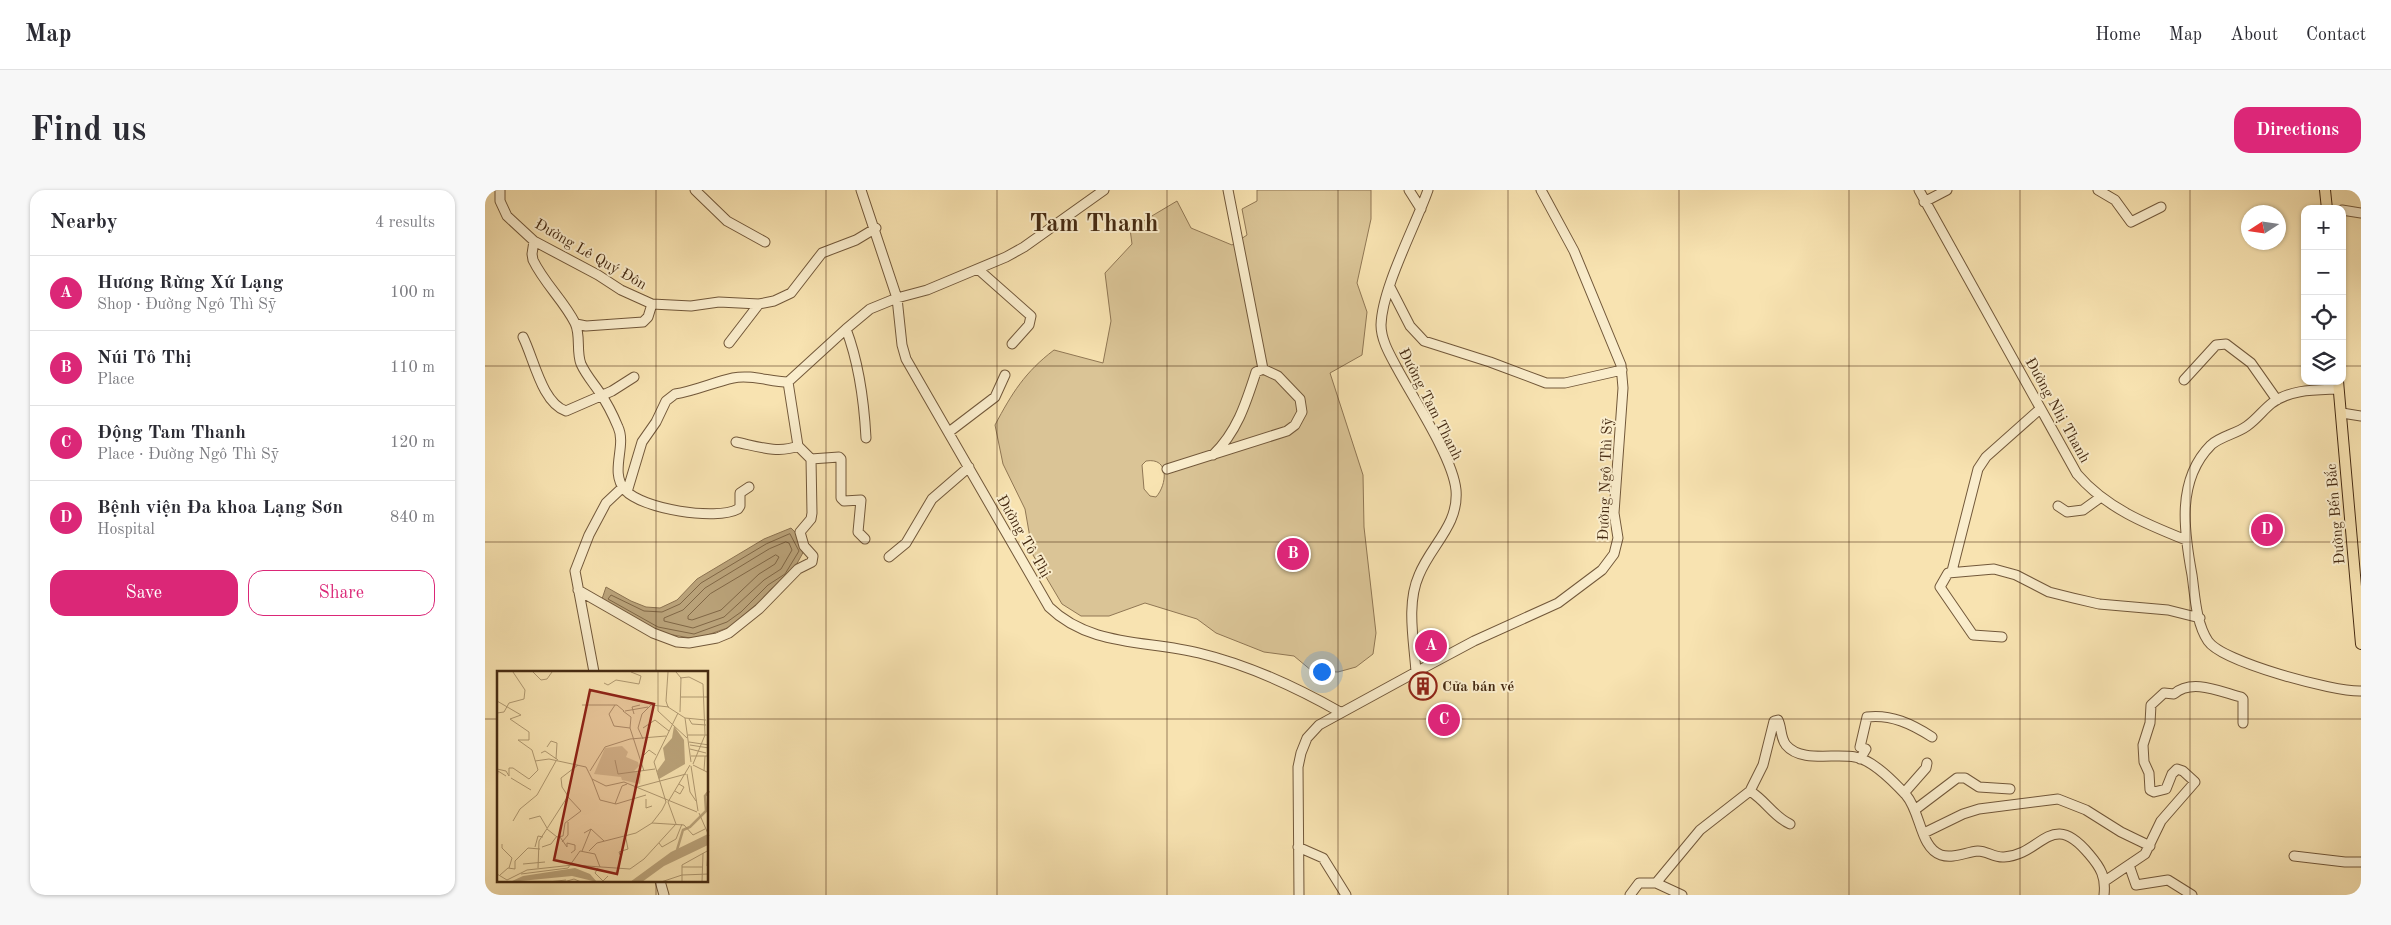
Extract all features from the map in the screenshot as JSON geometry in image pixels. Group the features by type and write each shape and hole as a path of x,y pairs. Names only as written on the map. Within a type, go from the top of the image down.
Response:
{"main road":[{"path":"2325,190 2327,205"},
{"name":"Đường Bến Bắc","path":"2338,385 2361,644"}],"street":[{"name":"Đường Lê Quý Đôn","path":"500,190 500,201 507,216 534,241 598,275 621,290 652,304 691,306 734,301 759,304 774,301 791,293 822,252 856,240 876,228"},
{"path":"695,190 727,221 765,242"},
{"name":"Đường Tô Thị","path":"861,190 876,228 897,298 902,345 906,360 1049,607 1060,618 1076,628 1114,638 1199,653 1295,687 1340,712"},
{"path":"594,671 575,571 606,503 625,489 642,442 669,398 675,394 733,378 767,378 775,382 788,382 846,328 871,309 897,298 927,290 979,270 1024,246 1104,190"},
{"path":"1228,190 1263,369"},
{"path":"1409,190 1421,209"},
{"name":"Đường Tam Thanh","path":"1416,672 1413,623 1415,588 1418,575 1449,528 1456,503 1456,488 1446,457 1385,344 1381,327 1383,308 1390,287 1428,190"},
{"name":"Đường Ngô Thì Sỹ","path":"1416,672 1474,641 1558,603 1593,579 1603,570 1614,554 1619,532 1614,513 1623,388 1622,370 1574,251 1541,190"},
{"name":"Đường Nhị Thanh","path":"1919,190 2077,474 2101,497 2144,524 2186,540"},
{"path":"1924,202 1947,190"},
{"path":"2098,190 2115,200 2131,222 2161,207"},
{"path":"2346,211 2361,213"},
{"path":"534,241 532,254 537,267 576,324 579,357 582,367 602,395 620,432 619,475 625,489 637,498 655,505 696,513 712,514 738,509 740,493 749,487"},
{"path":"979,270 1031,316 1029,325 1012,344"},
{"path":"1390,287 1410,326 1424,341 1490,362 1546,383 1565,383 1622,370"},
{"path":"576,324 586,326 643,322 648,317 652,304"},
{"path":"729,343 759,304"},
{"path":"846,328 855,354 867,438"},
{"path":"523,337 550,400 566,411"},
{"path":"2184,380 2216,345 2226,344 2251,363 2277,400"},
{"path":"1167,470 1287,431 1298,422 1302,412 1300,399 1278,376 1263,369 1256,372 1247,402 1232,434 1213,455"},
{"path":"949,432 995,397 1005,375"},
{"path":"556,416 602,395 634,377"},
{"path":"788,382 798,446 811,458 839,457 841,459 841,498 844,500 861,500 858,532 865,539"},
{"path":"2338,385 2299,392 2277,400 2250,424 2217,440 2206,451 2196,468 2186,495 2184,521 2200,618 2208,641 2219,651 2305,683 2337,690 2361,691"},
{"path":"1952,571 1978,469 1986,457 2040,409"},
{"path":"2341,413 2361,416"},
{"path":"736,442 753,447 786,450 798,446"},
{"path":"578,590 653,633 677,642 702,641 729,633 759,609 798,568 813,560 813,556 804,546 800,532 811,519 812,513 811,458"},
{"path":"889,556 906,543 932,499 969,467"},
{"path":"2058,506 2067,512 2075,512 2092,505 2101,497"},
{"path":"2002,637 1973,635 1940,587 1943,578 1952,571 1994,569 2016,575 2049,592 2073,598 2099,604 2168,610 2200,618"},
{"path":"1299,895 1297,781 1301,753 1312,731 1340,712 1416,672"},
{"path":"2105,881 2145,854 2161,821 2195,782 2183,771 2177,770 2172,774 2167,789 2154,792 2150,790 2149,773 2144,762 2143,745 2150,723 2151,705 2164,693 2174,694 2180,688 2206,688 2241,697 2243,699 2243,722"},
{"path":"1861,759 1867,749 1861,748 1860,745 1867,717 1892,718 1913,726 1931,737"},
{"path":"1656,883 1700,830 1750,792 1763,765 1776,720 1780,721 1782,739 1791,750 1800,754 1861,759 1872,766 1904,793 1916,809 1930,848 1941,855 1979,851 2004,857 2014,855 2048,836 2062,834 2078,841 2096,862 2105,881 2104,895"},
{"path":"1904,793 1926,768 1927,763"},
{"path":"1916,809 1957,778 1965,778 1979,787 2010,789"},
{"path":"1750,792 1765,802 1780,820 1790,824"},
{"path":"1923,832 1979,809 2058,799 2086,810 2121,832 2150,846"},
{"path":"1298,847 1323,858 1346,895"},
{"path":"2294,856 2361,862"},
{"path":"2129,865 2136,885 2168,880 2192,895"},
{"path":"660,882 664,895"},
{"path":"1630,895 1639,883 1656,883 1682,895"}],"shaded area":[{"path":"1257,190 1371,190 1371,219 1357,283 1367,312 1362,355 1330,373 1363,475 1364,527 1376,633 1373,654 1356,667 1338,672 1312,671 1294,656 1264,652 1216,633 1197,619 1145,603 1109,616 1081,616 1062,604 1033,555 1025,509 1003,464 995,425 1007,403 1027,375 1054,350 1103,363 1111,321 1105,273 1132,244 1130,229 1177,201 1191,228 1232,245 1247,235 1242,209 1257,201","holes":["1146,461 1154,461 1163,467 1164,473 1162,486 1156,497 1150,496 1144,489 1142,465"]}],"water":[{"path":"791,528 798,535 805,549 789,578 771,589 767,595 730,627 696,639 656,632 601,602 606,587 646,607 660,608 677,600 697,579 764,539"}],"place":[{"name":"Bệnh viện Đa khoa Lạng Sơn","path":"2267,530"},
{"name":"Núi Tô Thị","path":"1293,554"},
{"name":"Hương Rừng Xứ Lạng","path":"1431,646"},
{"name":"Cửa bán vé","path":"1423,686"},
{"name":"Động Tam Thanh","path":"1444,720"}],"district":[{"name":"Tam Thanh","path":"1094,222"}]}
